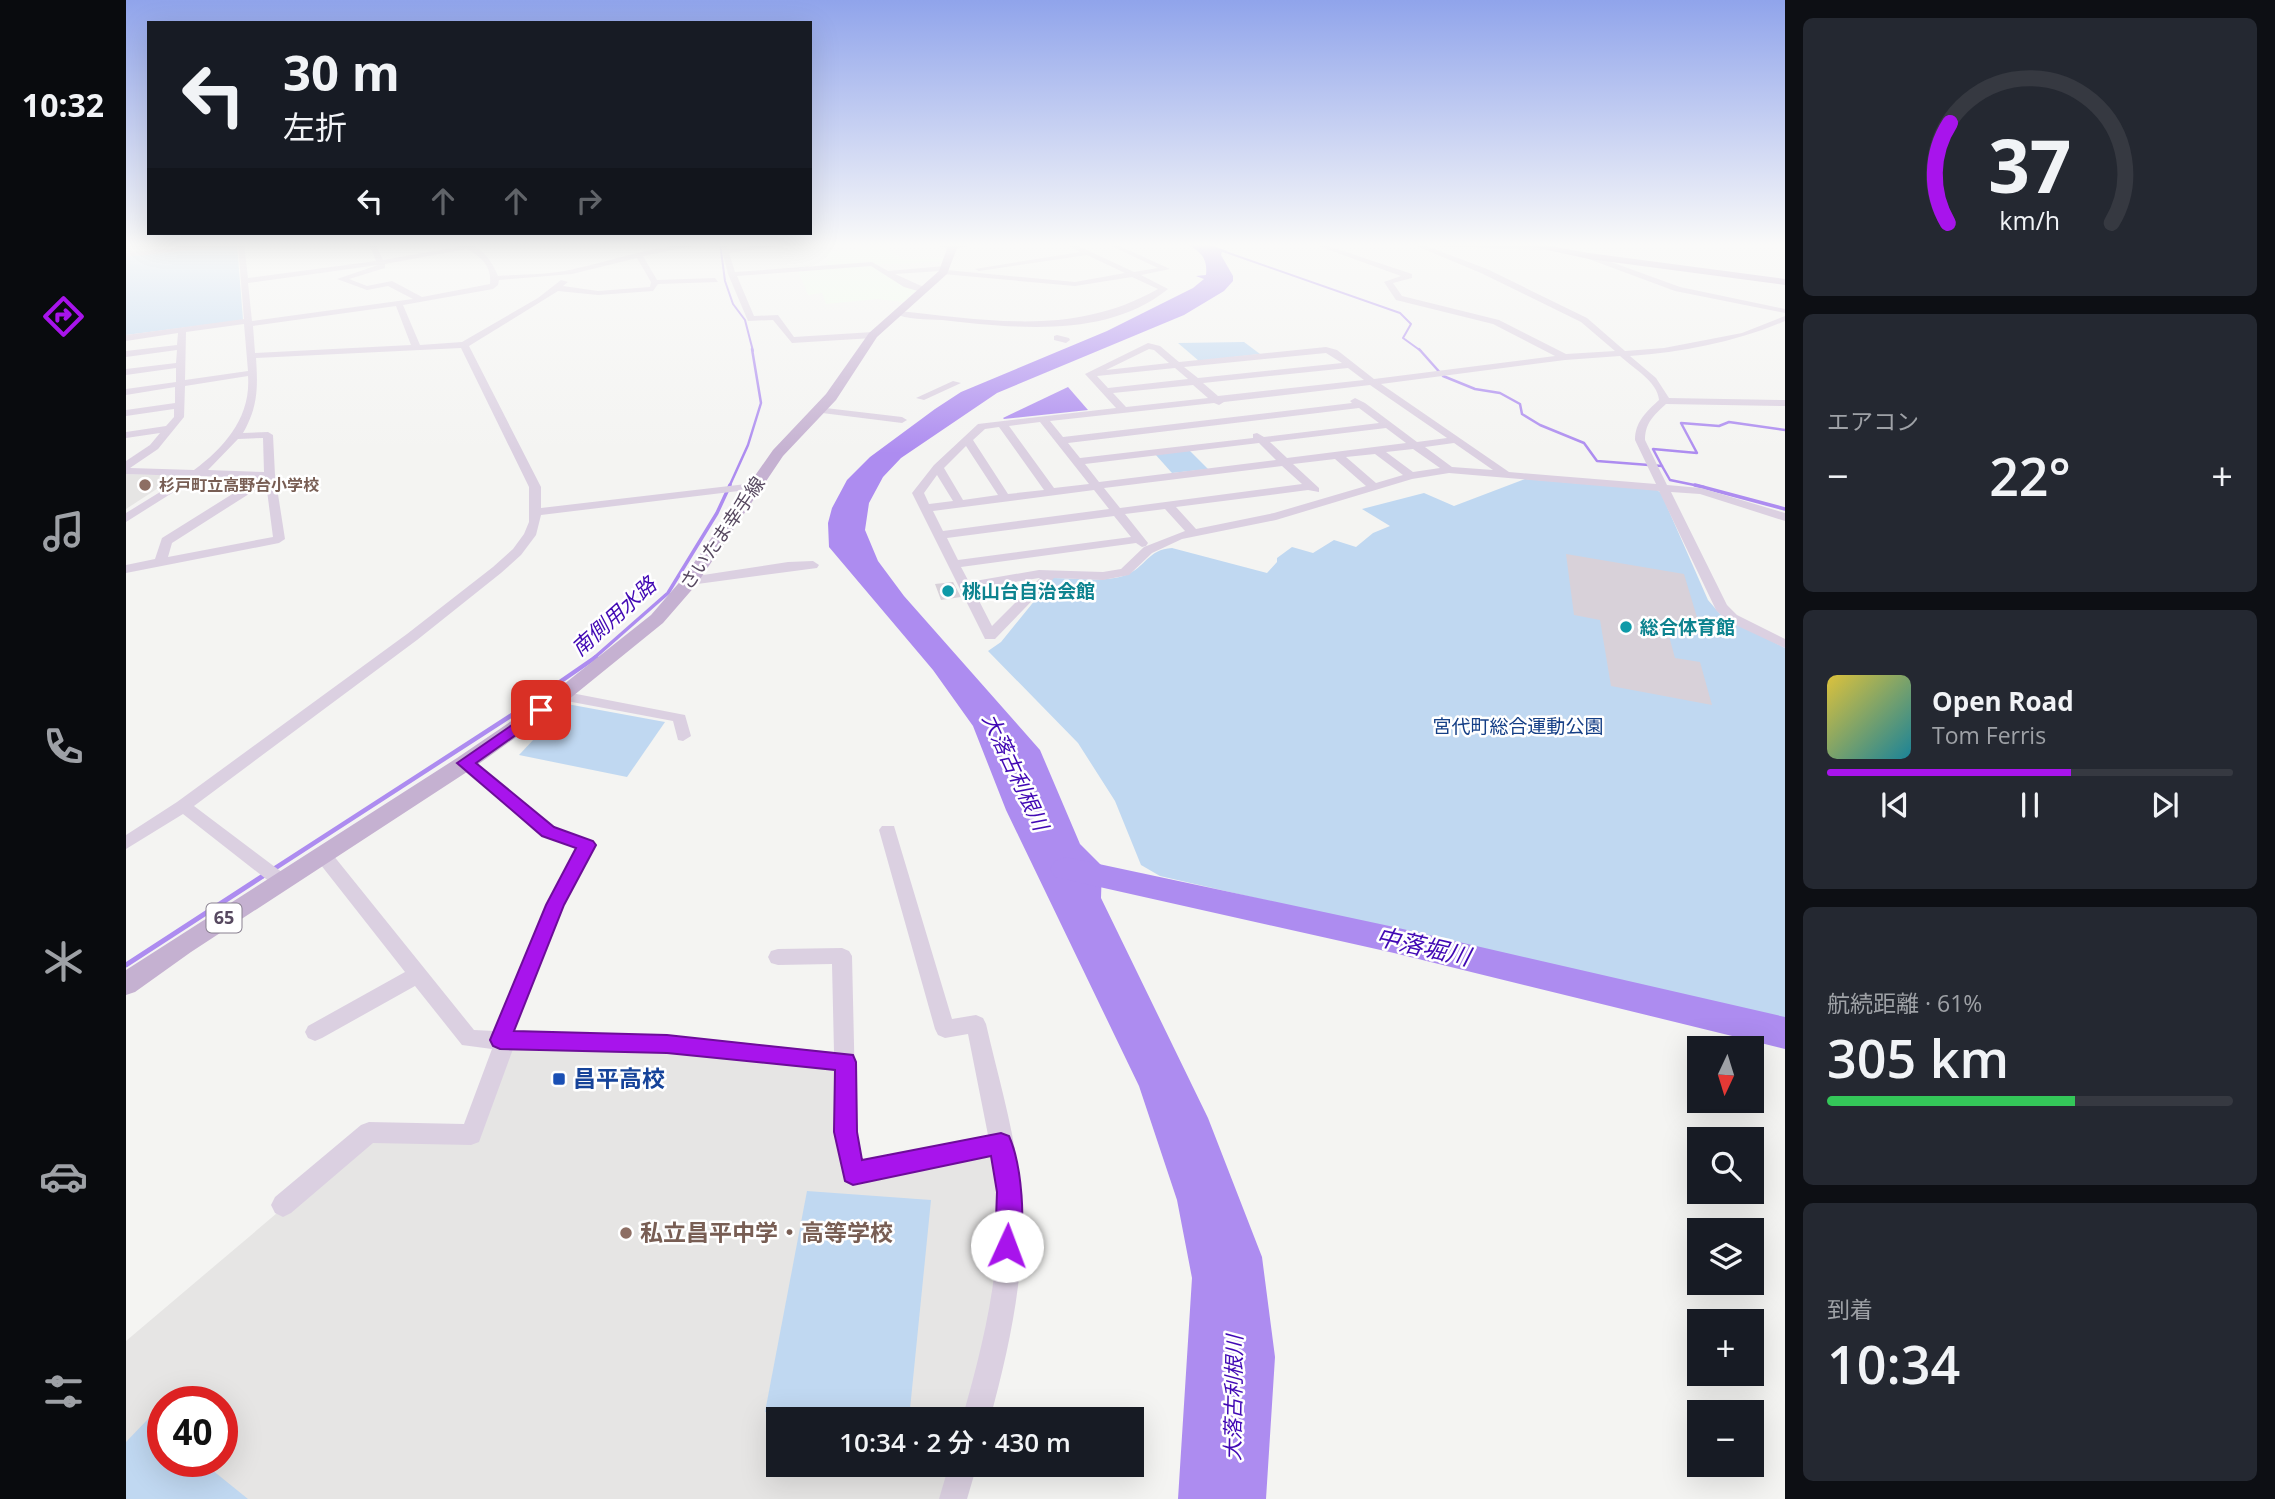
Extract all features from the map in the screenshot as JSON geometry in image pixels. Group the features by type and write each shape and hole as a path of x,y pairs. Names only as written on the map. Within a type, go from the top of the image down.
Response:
{"main road":[{"name":"さいたま幸手線","path":"126,984 465,763 561,696 657,619 690,581 778,453 831,397 873,334 898,313"}],"street":[{"path":"126,518 196,473 236,436 254,401 247,313"},
{"path":"126,338 316,313"},
{"path":"403,313 417,348"},
{"path":"251,356 464,345 516,313"},
{"path":"748,313 751,319 775,317 792,340 873,334"},
{"path":"898,313 1047,325 1117,313"},
{"path":"1457,313 1496,323 1565,357"},
{"path":"1570,313 1584,320 1653,380 1664,395 1664,401"},
{"path":"1050,575 990,636 918,493 938,467 982,426 1372,382 1565,357 1682,348 1771,329 1785,318"},
{"path":"126,468 154,447 179,416 182,331"},
{"path":"126,843 183,806 412,637 497,570 517,552 530,535 536,512 535,487 464,345"},
{"path":"1090,374 1148,346 1157,348 1327,500"},
{"path":"126,354 181,347"},
{"path":"1090,374 1326,350 1334,352 1372,382 1506,474"},
{"path":"126,372 181,365"},
{"path":"1106,391 1350,365"},
{"path":"126,392 253,373"},
{"path":"1090,374 1124,410"},
{"path":"921,398 956,383"},
{"path":"1336,386 1450,470"},
{"path":"1785,403 1664,401 1645,416 1639,433 1721,607 1732,618 1785,644"},
{"path":"126,413 180,405"},
{"path":"1060,441 1362,405"},
{"path":"817,410 872,421 902,421"},
{"path":"1043,419 1148,550"},
{"path":"1002,424 1051,492"},
{"path":"1077,462 1388,425"},
{"path":"126,435 169,429"},
{"path":"126,569 279,539 270,475 268,435 236,436"},
{"path":"967,439 1005,498"},
{"path":"926,508 1456,440"},
{"path":"1377,450 1411,477"},
{"path":"1337,455 1374,487"},
{"path":"938,467 960,504"},
{"path":"126,468 270,475"},
{"path":"965,586 1050,575 1103,576 1125,572 1148,550 1178,536 1276,516 1411,477 1450,470 1701,491 1785,517"},
{"path":"161,562 166,541 270,475"},
{"path":"536,512 755,486"},
{"path":"940,535 1311,486"},
{"path":"1168,505 1193,533"},
{"path":"954,564 1139,539"},
{"path":"690,581 788,566 813,565"},
{"path":"561,696 680,718 682,736"},
{"path":"283,1205 369,1132 471,1135 503,1040 555,905 587,845 548,831 465,763"},
{"path":"183,806 281,881"},
{"path":"888,830 945,1029 976,1024 1009,1192 1006,1273 988,1378 980,1407"},
{"path":"323,855 469,1039 667,1044 845,1062"},
{"path":"778,957 842,956 845,1132 853,1173 1001,1143"},
{"path":"315,1032 417,975"},
{"path":"953,1499 959,1477"}],"shaded area":[{"name":"杉戸町立高野台小学校","path":"126,474 175,475 175,477 126,509"},
{"name":"私立昌平中学・高等学校","path":"510,1043 667,1047 841,1065 850,1181 993,1152 1000,1194 997,1272 979,1376 970,1407 766,1407 766,1477 949,1477 943,1499 126,1499 126,1341 368,1136 474,1139"}],"green space":[{"path":"126,313 242,313 243,320 126,335"},
{"path":"1244,342 1260,354 1199,361 1178,343"},
{"path":"1189,450 1208,469 1172,473 1155,454"},
{"name":"宮代町総合運動公園","path":"1525,479 1657,490 1661,493 1708,600 1720,614 1785,648 1785,1020 1160,876 1141,865 1115,801 1078,743 988,651 1001,642 1053,578 1099,579 1126,575 1157,552 1172,548 1267,573 1277,562 1277,558 1292,547 1313,553 1334,540 1356,547 1373,533 1390,526 1362,509 1424,493 1454,506"},
{"path":"567,704 665,722 627,777 519,755"},
{"path":"807,1191 931,1200 910,1407 766,1407 765,1412"},
{"path":"147,1420 147,1477 221,1477 248,1499 126,1499 126,1442"}],"water":[{"name":"大落古利根川","path":"1143,313 1187,313 997,393 901,458 883,477 869,503 865,530 878,561 904,596 1040,750 1080,844 1102,866 1101,898 1208,1118 1262,1257 1275,1357 1266,1499 1178,1499 1192,1278 1177,1200 1139,1086 1006,810 973,726 933,670 829,547 828,523 832,508 847,480 870,457 961,392 1107,331"},
{"path":"1068,387 1088,410 1003,418"}],"building":[{"name":"総合体育館","path":"1566,554 1684,574 1699,624 1664,618 1675,658 1700,662 1712,705 1611,686 1600,620 1574,615"},
{"name":"桃山台自治会館","path":"953,582 961,597 941,600 935,584"}],"waterway":[{"name":"南側用水路","path":"740,313 745,320 753,351"},
{"path":"1400,313 1411,324 1403,338 1420,351"},
{"name":"南側用水路","path":"729,487 748,445 761,403 752,349"},
{"path":"1420,351 1443,376 1475,389 1500,393 1520,404 1522,414 1540,425 1584,443 1597,461 1662,466"},
{"path":"1662,466 1653,449 1697,453 1681,423 1719,426 1729,422 1785,430"},
{"path":"1662,466 1670,480 1697,486"},
{"name":"南側用水路","path":"594,658 668,593 717,513 730,485"},
{"path":"1697,486 1704,487"},
{"path":"1697,486 1785,509"},
{"name":"南側用水路","path":"263,876 512,715 596,657"},
{"name":"中落堀川","path":"1066,869 1394,940 1785,1033"},
{"name":"南側用水路","path":"126,965 266,874"}],"place":[{"name":"杉戸町立高野台小学校","path":"145,485"},
{"name":"桃山台自治会館","path":"948,591"},
{"name":"総合体育館","path":"1626,627"},
{"name":"昌平高校","path":"559,1079"},
{"name":"私立昌平中学・高等学校","path":"626,1233"}],"route":[{"path":"541,710 465,763 548,831 587,845 555,905 500,1040 667,1044 845,1062 845,1132 853,1173 1001,1143 1009,1192 1007,1246"}]}
